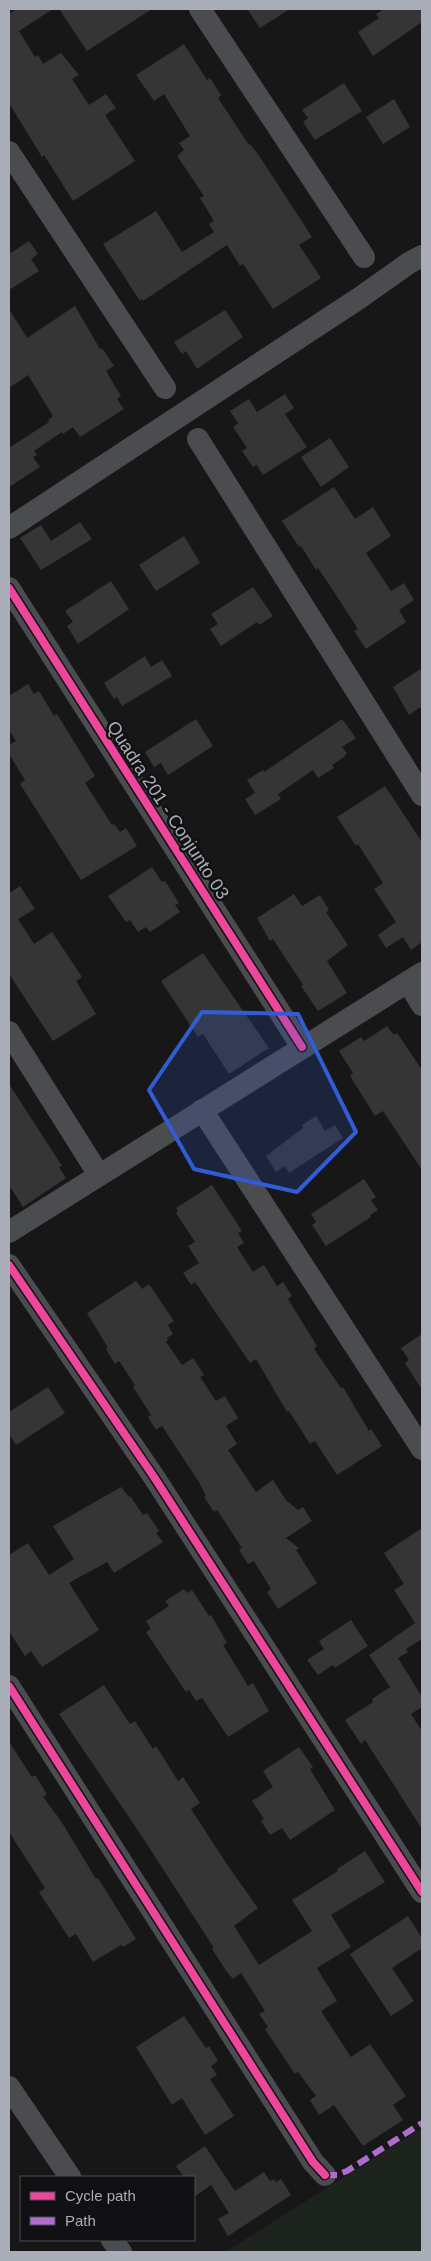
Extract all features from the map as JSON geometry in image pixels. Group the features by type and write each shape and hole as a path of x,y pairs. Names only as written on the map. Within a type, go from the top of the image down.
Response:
{"street":[{"path":"200,9 364,257"},
{"path":"9,152 165,388"},
{"path":"9,528 358,299 408,262 422,256"},
{"path":"198,439 422,795"},
{"name":"Quadra 201 - Conjunto 03","path":"9,588 302,1047"},
{"path":"9,1232 415,977 422,1005"},
{"path":"9,1032 99,1175"},
{"path":"202,1110 422,1449"},
{"path":"9,1265 154,1477 422,1892"},
{"path":"9,1686 313,2162 325,2175"},
{"path":"9,2087 69,2176"},
{"path":"113,2241 121,2252"}],"highlighted area":[{"path":"202,1012 298,1014 356,1132 297,1192 194,1169 149,1090"}],"shaded area":[{"path":"422,2128 422,2252 225,2252"}],"building":[{"path":"17,9 53,9 19,31 35,57 38,55 43,64 61,53 79,75 72,79 89,105 106,94 116,108 105,115 135,161 73,201 44,155 42,157 9,103 9,14"},
{"path":"59,9 152,9 87,51"},
{"path":"247,9 290,9 260,28"},
{"path":"384,9 422,9 422,22 373,56 358,32 379,18 376,14"},
{"path":"184,44 207,80 210,78 221,95 218,98 249,145 258,154 312,237 299,245 321,278 273,309 243,264 240,266 227,245 143,301 142,299 140,301 103,244 156,211 182,252 214,232 209,224 214,221 200,198 204,196 177,156 184,150 179,143 190,136 164,94 154,101 136,75"},
{"path":"344,83 362,111 315,140 303,122 308,118 302,110"},
{"path":"394,99 410,127 383,144 366,117"},
{"path":"29,241 38,254 31,259 39,271 9,290 9,254"},
{"path":"75,306 100,349 102,348 114,366 106,371 121,396 117,399 124,409 80,437 73,427 63,434 62,432 34,451 37,455 33,457 40,467 9,487 9,448 49,422 48,420 53,416 28,375 9,388 9,309 27,338"},
{"path":"225,310 243,337 197,369 186,351 182,354 174,342"},
{"path":"285,394 294,408 285,414 307,447 263,475 257,465 253,467 242,451 247,448 233,427 238,423 230,411 249,399 257,412"},
{"path":"330,438 349,467 321,487 301,457"},
{"path":"334,487 355,519 373,507 391,536 366,553 391,591 404,583 414,600 399,610 406,622 366,649 354,631 358,629 338,598 318,568 316,570 301,546 299,547 282,521"},
{"path":"80,522 92,539 41,570 20,538 41,525 51,541"},
{"path":"184,536 200,563 156,591 139,565"},
{"path":"111,581 129,609 78,644 67,626 73,622 65,611"},
{"path":"253,587 273,616 259,625 257,622 221,646 210,629 218,624 211,614"},
{"path":"145,656 151,667 162,660 172,676 122,706 117,697 114,699 104,683"},
{"path":"422,668 422,706 409,715 393,687"},
{"path":"28,684 34,694 39,691 54,716 57,714 95,776 85,783 112,825 114,824 120,832 126,828 137,846 81,880 20,784 25,780 9,754 9,745 16,741 9,730 9,696"},
{"path":"196,719 213,746 168,775 161,763 154,767 145,752"},
{"path":"342,719 356,738 342,747 347,753 344,757 332,765 334,768 318,778 313,770 278,794 281,799 255,815 245,799 255,793 247,780 263,770 264,772"},
{"path":"385,786 422,842 422,942 411,950 403,937 386,948 378,935 396,922 374,889 383,883 358,844 356,846 337,817"},
{"path":"152,867 162,882 165,881 179,903 175,905 180,912 150,932 146,927 138,932 130,920 126,922 108,896"},
{"path":"20,886 35,909 18,919 34,944 52,932 82,977 76,981 96,1014 53,1041 9,974 9,893"},
{"path":"294,894 302,906 320,895 329,910 326,912 348,945 327,961 347,993 318,1011 273,939 270,941 257,918"},
{"path":"203,953 269,1048 229,1074 203,1034 198,1037 161,981"},
{"path":"387,1026 394,1035 397,1033 422,1070 422,1170 383,1111 375,1116 350,1076 353,1073 339,1051 361,1037 364,1041"},
{"path":"9,1084 62,1166 59,1167 66,1178 23,1207 9,1185"},
{"path":"316,1116 325,1131 335,1125 343,1138 289,1173 285,1166 276,1172 266,1156 303,1128 302,1125"},
{"path":"364,1179 376,1197 371,1200 378,1210 370,1215 371,1217 326,1246 312,1225 316,1222 311,1214"},
{"path":"212,1185 242,1231 238,1233 244,1243 237,1247 253,1272 264,1265 277,1286 283,1282 292,1296 288,1299 317,1346 314,1349 341,1388 343,1387 369,1431 371,1429 382,1446 337,1475 315,1441 310,1444 289,1411 287,1412 256,1359 250,1363 195,1282 191,1285 183,1273 199,1263 188,1246 195,1242 176,1213 178,1211 176,1208"},
{"path":"136,1281 142,1289 149,1284 174,1321 168,1325 173,1334 167,1338 166,1342 182,1365 193,1358 204,1375 200,1377 216,1401 225,1396 238,1418 226,1426 237,1444 228,1450 256,1492 273,1480 286,1500 298,1510 303,1507 312,1521 286,1538 299,1548 296,1550 317,1583 278,1609 267,1592 271,1589 254,1561 248,1564 239,1550 242,1548 217,1510 214,1512 204,1497 206,1496 199,1482 162,1426 156,1430 148,1417 151,1415 133,1387 135,1385 119,1361 115,1364 106,1349 108,1348 87,1313"},
{"path":"422,1334 422,1390 405,1363 409,1360 401,1348"},
{"path":"48,1387 65,1413 16,1445 9,1434 9,1412"},
{"path":"121,1487 130,1496 143,1515 147,1513 159,1531 156,1533 163,1542 114,1573 107,1562 69,1583 99,1630 42,1667 31,1651 25,1656 9,1631 9,1555 28,1543 49,1575 74,1559 53,1526"},
{"path":"422,1528 422,1639 406,1649 408,1652 398,1658 422,1697 422,1707 411,1714 422,1731 422,1829 365,1740 361,1744 345,1720 373,1702 372,1699 390,1687 369,1655 415,1623 394,1590 404,1584 384,1553"},
{"path":"184,1589 187,1593 192,1590 209,1616 211,1615 227,1643 223,1645 248,1686 253,1683 269,1711 228,1737 202,1698 196,1701 189,1690 186,1692 146,1632 151,1629 146,1621 169,1606 165,1601"},
{"path":"351,1620 368,1646 335,1668 333,1665 318,1675 307,1660 324,1649 319,1641"},
{"path":"104,1685 130,1724 135,1721 153,1749 156,1746 178,1781 183,1777 200,1803 191,1809 258,1908 234,1926 259,1965 312,1931 292,1900 338,1871 337,1869 365,1851 385,1882 331,1915 351,1947 317,1968 337,2001 321,2011 351,2057 370,2044 406,2096 393,2105 403,2120 363,2146 334,2105 319,2115 310,2100 316,2096 298,2072 295,2074 265,2029 268,2027 259,2014 265,2011 241,1973 233,1979 227,1972 212,1949 214,1948 141,1835 59,1714"},
{"path":"9,1742 32,1777 35,1775 47,1794 43,1797 61,1821 96,1879 98,1878 136,1939 123,1947 121,1945 93,1962 76,1934 69,1938 39,1892 45,1888 9,1832"},
{"path":"299,1747 313,1767 310,1769 335,1810 290,1840 282,1828 270,1835 261,1821 264,1819 252,1801 273,1787 263,1771"},
{"path":"408,1916 422,1938 422,1948 392,1968 414,2001 391,2016 350,1954"},
{"path":"184,2016 206,2048 209,2046 218,2061 211,2066 217,2075 210,2079 234,2116 205,2135 182,2098 172,2105 136,2047"},
{"path":"205,2146 235,2191 264,2172 270,2181 274,2179 276,2182 281,2179 291,2195 228,2236 218,2219 229,2213 211,2185 195,2196 195,2176 183,2176 176,2166"}],"marked path":[{"path":"325,2175 337,2175 347,2171 422,2123"}],"cycle path":[{"path":"9,588 302,1047"},
{"path":"9,1265 154,1477 422,1892"},
{"path":"9,1686 313,2162 325,2175"}]}
